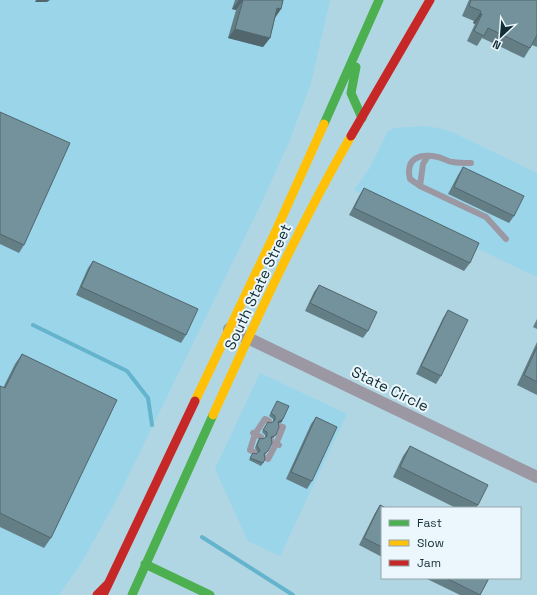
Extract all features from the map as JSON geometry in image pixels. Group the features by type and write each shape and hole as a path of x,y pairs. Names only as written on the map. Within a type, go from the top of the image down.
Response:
{"main road":[{"name":"South State Street","path":"102,595 274,235 379,0"},
{"path":"362,118 351,93 355,71 374,26 382,0"},
{"name":"South State Street","path":"132,595 225,389 250,339 298,233 326,181 430,0"},
{"path":"97,595 108,584 131,566 145,564 210,595"}],"street":[{"name":"State Circle","path":"229,329 537,477"},
{"path":"204,380 225,389"}],"lane":[{"path":"420,186 423,164 428,156"},
{"path":"471,163 451,162 439,157 418,157 410,163 408,170 410,179 420,186 486,217 506,239"},
{"path":"254,452 250,450 256,434 264,419 269,421"},
{"path":"266,458 268,459 276,444 283,427 280,426"}],"shaded area":[{"path":"0,0 330,0 311,83 289,142 261,204 118,497 82,562 59,595 0,595"},
{"path":"422,126 439,128 454,133 537,173 537,277 354,190 369,169 388,131 395,128"},
{"path":"260,373 347,414 280,556 248,541 215,469"}],"building":[{"path":"243,0 283,0 281,9 277,8 270,38 235,29"},
{"path":"471,0 537,0 537,35 530,48 488,28 484,36 474,31 482,14 480,13 481,11 469,6"},
{"path":"0,112 70,143 24,245 0,234"},
{"path":"463,167 524,196 514,216 454,187"},
{"path":"364,188 479,243 470,263 354,208"},
{"path":"93,261 198,309 186,335 81,287"},
{"path":"319,285 377,312 368,331 310,303"},
{"path":"448,310 468,320 441,376 421,366"},
{"path":"537,347 537,382 524,375"},
{"path":"22,354 117,400 51,538 0,513 0,386 5,388"},
{"path":"277,401 289,406 283,419 278,422 279,427 276,435 271,437 272,443 268,451 264,454 265,459 263,463 250,458 253,453 256,454 260,451 257,445 260,438 263,439 267,436 267,432 263,430 268,422 271,423 275,420 275,416 271,413"},
{"path":"316,417 337,427 312,481 291,472"},
{"path":"410,446 488,485 478,505 400,467"},
{"path":"380,505 384,507 381,507 381,546 364,538"},
{"path":"448,579 488,579 480,595"}],"waterway":[{"path":"33,325 127,371 148,398 152,425"},
{"path":"202,537 293,595"}],"traffic: fast":[{"path":"324,124 379,0"},
{"path":"356,67 351,93 362,118"},
{"path":"132,595 213,415"},
{"path":"145,564 210,595"}],"traffic: slow":[{"path":"195,401 274,235 324,124"},
{"path":"213,415 296,239 351,136"}],"traffic: jam":[{"path":"351,136 430,0"},
{"path":"103,595 195,401"},
{"path":"97,595 108,584"}]}
